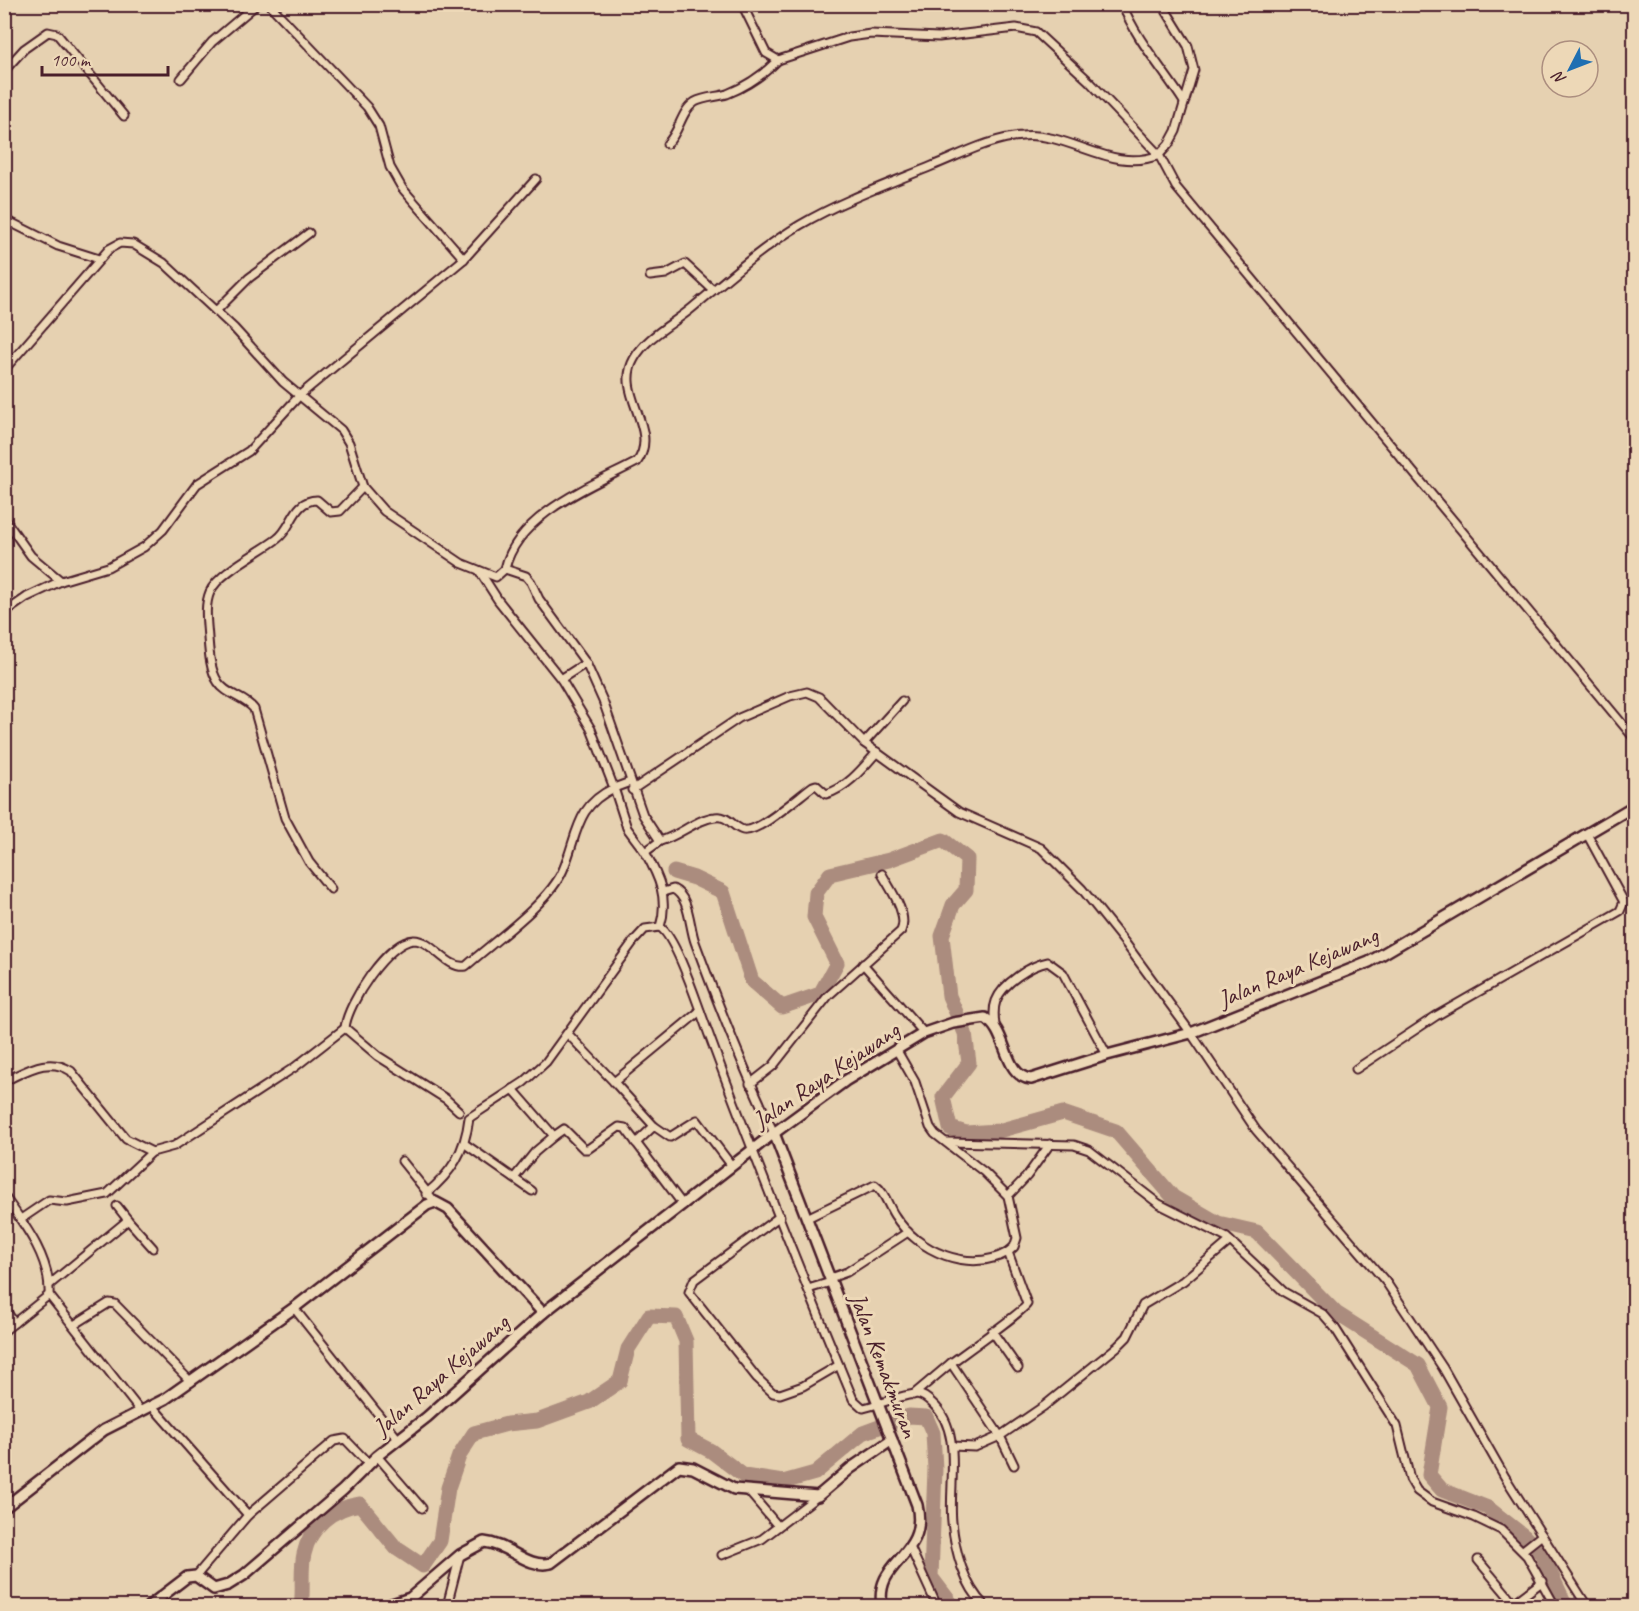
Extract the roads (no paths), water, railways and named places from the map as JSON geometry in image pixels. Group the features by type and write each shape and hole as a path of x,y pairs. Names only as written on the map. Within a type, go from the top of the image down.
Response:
{"street":[{"path":"181,79 212,42 256,4"},
{"path":"269,4 367,107 379,126 390,167 402,188 464,259"},
{"path":"742,4 766,53 778,60"},
{"path":"1122,4 1131,27 1142,45 1166,73 1184,102"},
{"path":"509,570 509,553 534,521 637,462 645,446 644,429 629,386 634,360 646,343 712,289 797,226 823,213 1002,140 1024,135 1049,139 1105,156 1132,161 1159,155 1169,144 1176,131 1194,70 1192,57 1167,6"},
{"path":"666,144 675,137 683,117 697,102 728,93 755,80 778,60 849,37 871,34 939,37 1016,28 1036,32 1089,81 1159,155 1176,187 1635,738"},
{"path":"4,70 38,37 48,32 57,34 124,116"},
{"path":"4,613 27,597 61,580 108,567 144,547 163,530 197,484 249,451 300,394 464,259 536,179"},
{"path":"4,219 58,246 99,259"},
{"path":"216,311 249,278 309,233"},
{"path":"4,370 109,249 120,243 140,248 164,262 216,311 283,382 341,430 349,443 363,487 384,510 461,563 496,578 509,570"},
{"path":"650,276 666,274 686,264 712,289"},
{"path":"331,890 309,862 285,818 274,785 271,761 260,735 254,709 249,703 218,683 209,652 207,599 215,584 284,534 291,517 308,501 317,500 327,510 334,512 347,506 363,487"},
{"path":"4,518 31,556 61,580"},
{"path":"509,570 526,576 538,599 583,665 603,701 627,783 643,815 660,841"},
{"path":"480,572 498,600 561,679 591,729 615,788 627,828 645,852 663,891 665,905 660,927"},
{"path":"561,679 583,665"},
{"path":"632,790 739,718 790,696 807,692 819,697 877,752 959,812 985,825 1021,837 1041,848 1082,888 1191,1033 1256,1130 1386,1282 1443,1368 1539,1537 1587,1606"},
{"path":"866,741 902,701"},
{"path":"645,852 660,841 713,817 726,818 746,830 777,814 813,786 816,785 826,794 831,792 855,776 877,752"},
{"path":"21,1219 49,1200 67,1202 107,1194 152,1152 174,1146 295,1067 345,1028 348,1011 358,993 373,972 402,944 415,940 464,967 546,897 563,870 579,821 594,799 627,783"},
{"name":"Jalan Raya Kejawang","path":"196,1576 214,1589 237,1581 343,1490 376,1456 427,1417 543,1313 753,1148 845,1081 924,1033 953,1023 986,1018 995,1025 1014,1068 1024,1078 1031,1079 1107,1055 1191,1033 1369,962 1635,806"},
{"path":"1356,1069 1436,1016 1620,911 1622,899 1587,834"},
{"path":"750,1084 773,1066 814,1011 903,926 894,896 882,874"},
{"path":"663,891 673,890 684,900 694,937 750,1084 773,1134"},
{"path":"660,927 668,935 700,1011 856,1405 863,1408 913,1395 923,1396 941,1413 952,1446 952,1522 959,1559 968,1582 985,1606"},
{"path":"426,1194 452,1168 465,1144 469,1118 537,1072 633,942 645,929 660,927"},
{"path":"995,1025 997,999 1004,989 1031,969 1048,962 1063,973 1107,1055"},
{"path":"863,964 924,1033"},
{"path":"614,1082 700,1011"},
{"path":"345,1028 395,1068 446,1099 459,1111"},
{"path":"567,1034 654,1126 670,1137 697,1120 732,1166"},
{"path":"807,1218 875,1185 881,1189 895,1217 926,1247 948,1256 981,1262 1008,1252 1014,1247 1017,1238 1008,1196 984,1172 941,1139 930,1127 915,1082 896,1049"},
{"path":"4,1081 43,1064 62,1065 71,1071 126,1138 152,1152"},
{"path":"513,1089 554,1136"},
{"path":"514,1178 535,1152 564,1130 586,1150 620,1126 636,1143 683,1205"},
{"path":"636,1143 654,1126"},
{"name":"Jalan Kemakmuran","path":"773,1134 880,1405 919,1515 916,1541 883,1582 882,1606"},
{"path":"947,1142 1074,1145 1089,1150 1159,1204 1230,1241 1284,1292 1323,1314 1335,1329 1397,1426 1410,1479 1422,1496 1432,1502 1488,1522 1524,1549 1555,1606"},
{"path":"465,1144 532,1191"},
{"path":"1008,1196 1027,1176 1050,1144"},
{"path":"402,1161 426,1194 448,1209 543,1313"},
{"path":"4,1196 37,1247 49,1285 49,1295 141,1412"},
{"path":"4,1508 104,1430 152,1406 191,1382 294,1308 427,1205 435,1202"},
{"path":"117,1206 153,1248"},
{"path":"780,1216 694,1280 689,1292 757,1378 773,1393 780,1394 803,1386 839,1365"},
{"path":"49,1285 128,1220"},
{"path":"810,1289 847,1272 908,1232"},
{"path":"952,1446 975,1447 1000,1436 1044,1406 1127,1337 1146,1302 1183,1281 1230,1241"},
{"path":"913,1395 992,1331 1020,1313 1027,1304 1008,1252"},
{"path":"4,1331 49,1295"},
{"path":"74,1325 109,1303 115,1304 191,1382"},
{"path":"4,1307 14,1323"},
{"path":"294,1308 398,1439"},
{"path":"992,1331 1018,1368"},
{"path":"951,1363 1000,1436 1014,1466"},
{"path":"152,1406 248,1515"},
{"path":"149,1606 182,1580 196,1576 248,1515 337,1440 348,1442 369,1464"},
{"path":"722,1555 762,1539 851,1468 892,1440"},
{"path":"376,1456 422,1508"},
{"path":"386,1606 410,1598 460,1555 484,1542 495,1542 533,1564 551,1563 679,1466 693,1468 734,1489 818,1496"},
{"path":"749,1491 778,1526"},
{"path":"1524,1549 1539,1537"},
{"path":"910,1547 936,1606"},
{"path":"447,1606 460,1555"},
{"path":"1478,1560 1512,1605 1543,1581"}],"waterway":[{"path":"674,872 694,878 723,892 752,981 782,1007 820,994 837,963 814,917 816,893 830,874 889,860 943,840 967,859 966,890 953,905 942,936 949,996 965,1033 969,1063 943,1097 950,1128 966,1133 998,1131 1063,1113 1116,1131 1173,1197 1218,1223 1257,1232 1336,1313 1418,1365 1440,1407 1429,1475 1442,1490 1488,1508 1525,1537 1541,1553 1566,1606"},
{"path":"301,1606 304,1554 311,1535 324,1520 332,1514 360,1504 396,1548 423,1566 440,1541 448,1488 459,1456 474,1433 507,1424 537,1421 589,1402 620,1381 628,1349 649,1316 676,1317 686,1341 688,1439 711,1451 744,1476 783,1482 815,1473 863,1433 909,1416 926,1417 933,1433 935,1469 931,1577 953,1606"}]}
